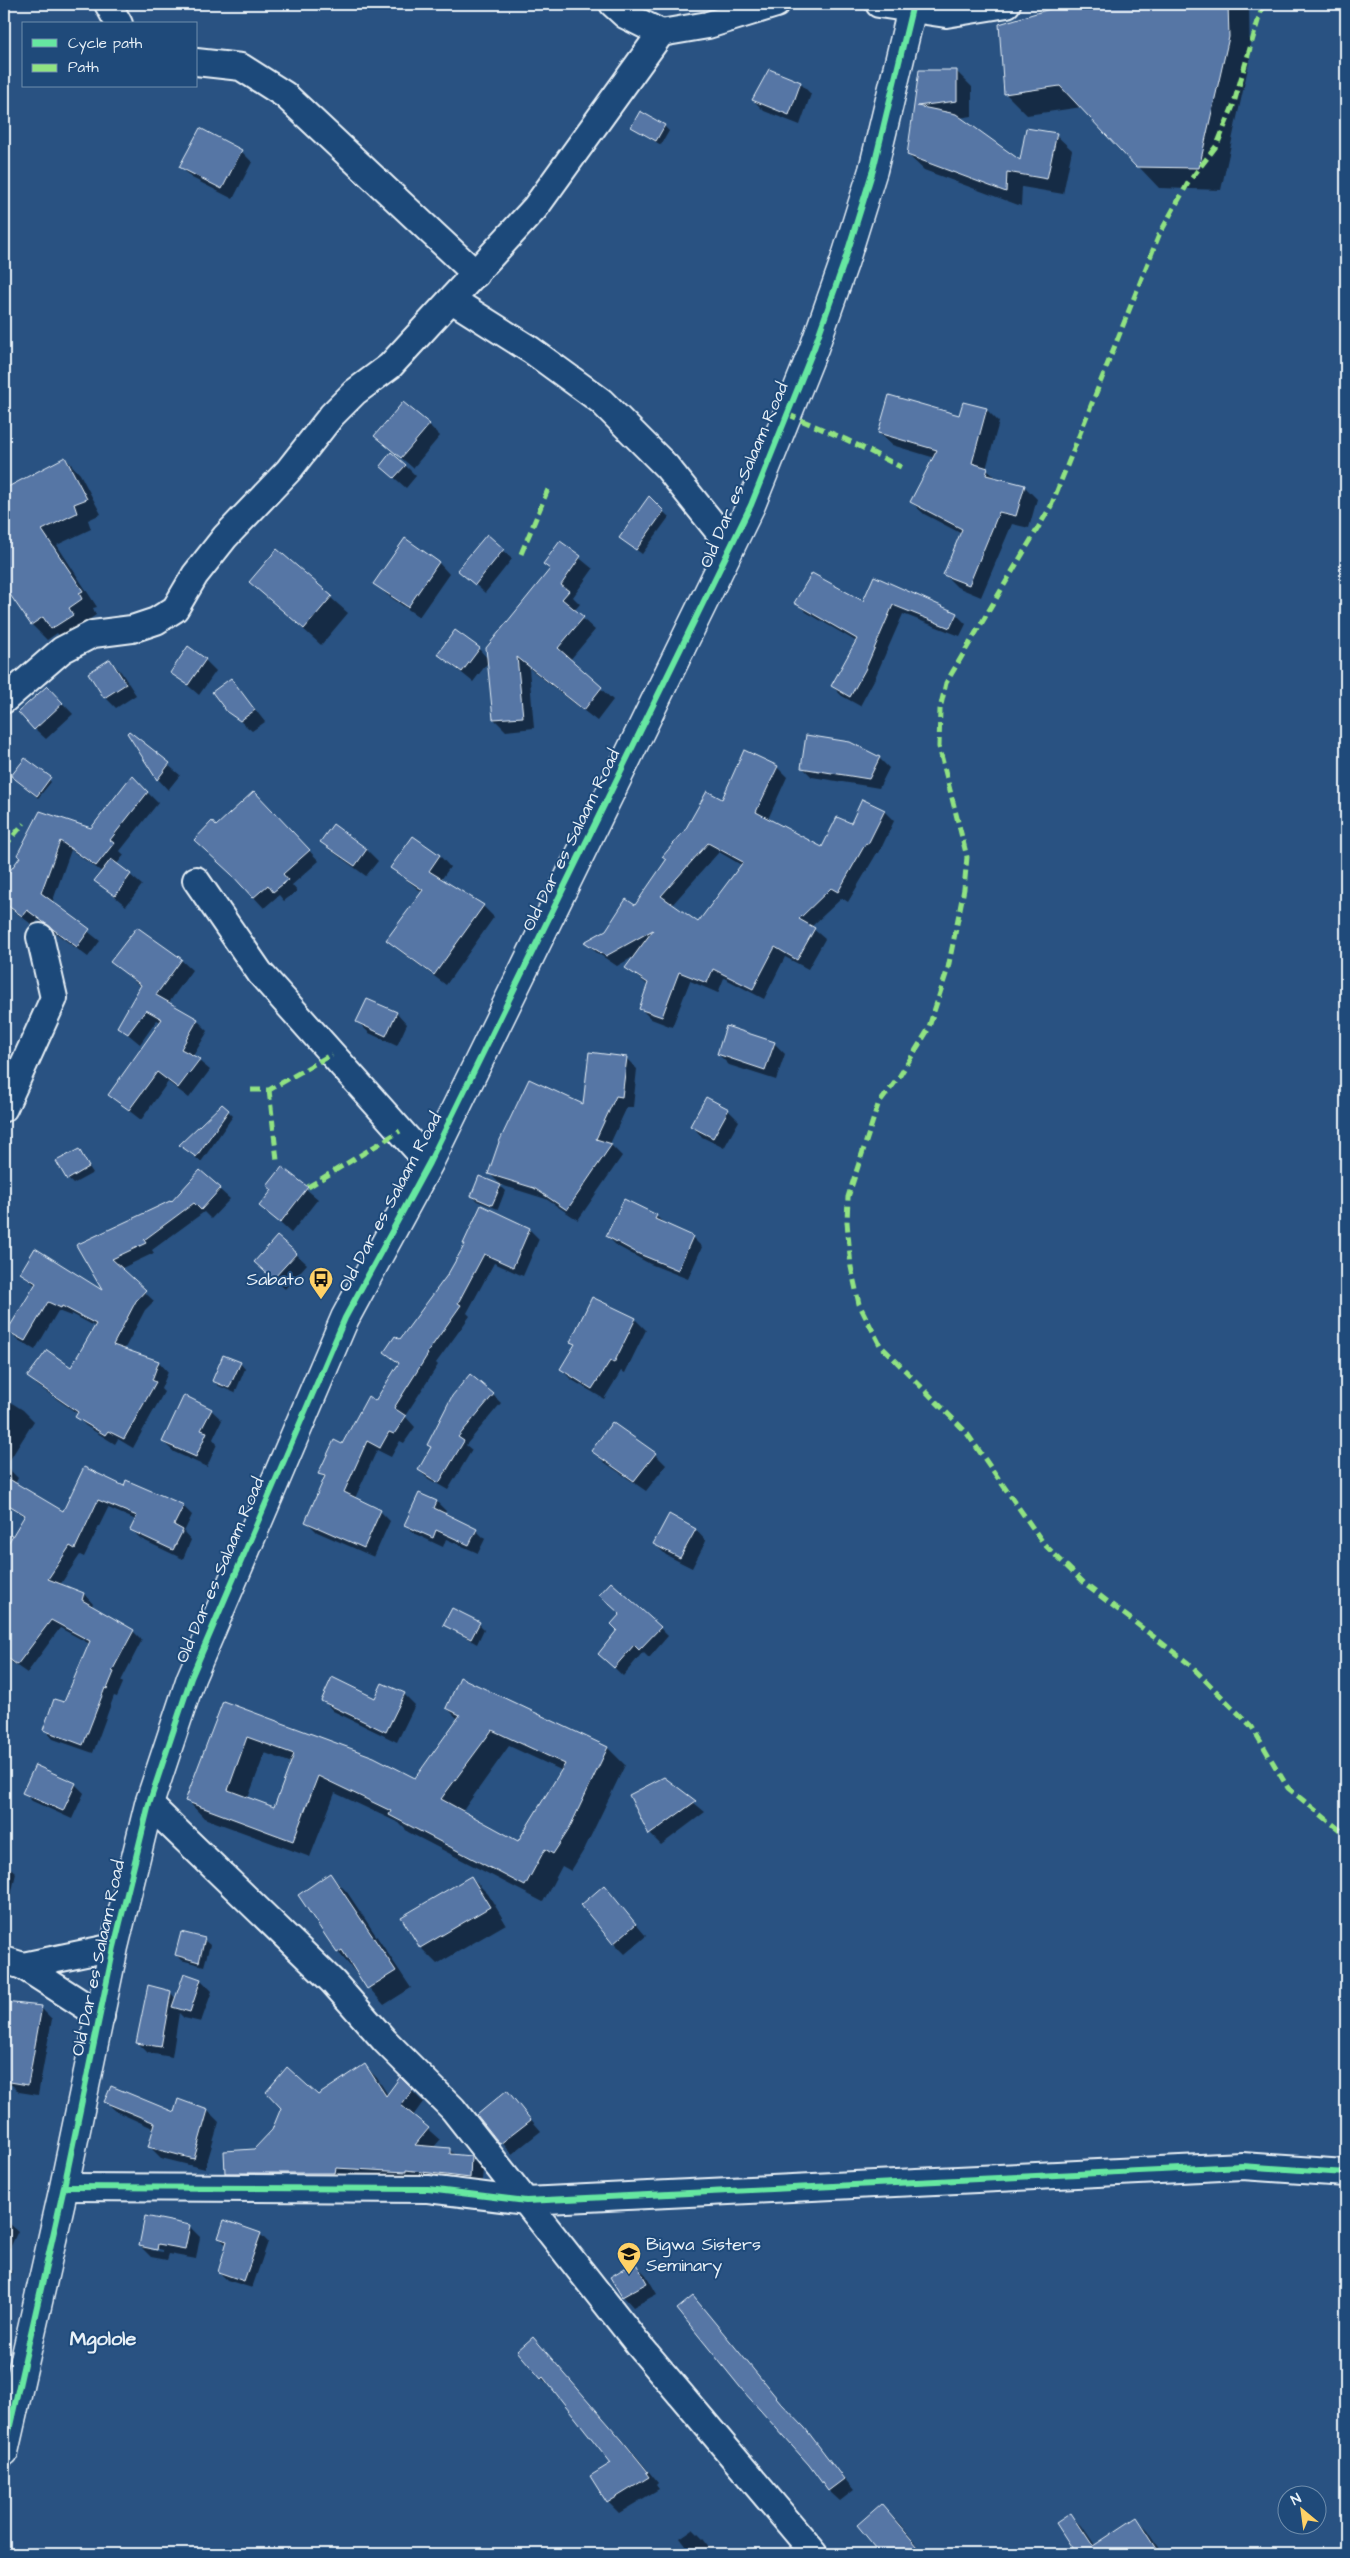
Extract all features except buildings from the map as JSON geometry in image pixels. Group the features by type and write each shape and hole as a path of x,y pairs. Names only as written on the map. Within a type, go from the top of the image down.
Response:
{"street":[{"path":"108,4 117,22"},
{"path":"613,4 625,15 661,33 708,25 776,4"},
{"path":"879,4 912,7 946,14 1007,4"},
{"name":"Old Dar es Salaam Road","path":"4,2452 64,2187 114,1947 149,1804 191,1678 345,1318 430,1163 751,505 807,364 844,263 873,170 912,7"},
{"path":"4,700 62,650 93,634 132,629 156,621 175,609 195,575 225,537 288,471 332,415 355,392 390,366 535,208 661,33"},
{"path":"198,62 241,67 285,95 476,274"},
{"path":"452,300 531,350 601,401 668,467 731,547"},
{"path":"196,880 260,973 430,1163"},
{"path":"4,1108 54,998 40,937"},
{"path":"149,1804 333,1982 385,2041 453,2109 638,2344 815,2554"},
{"path":"13,1963 114,1947"},
{"path":"13,1963 101,2016"},
{"path":"64,2187 428,2189 526,2201 1242,2166 1346,2173"}],"marked path":[{"path":"1263,4 1233,106 1217,145 1188,183 1159,235 1051,506 946,683 940,709 939,747 967,857 964,889 948,968 928,1030 899,1077 878,1105 848,1197 847,1222 851,1267 859,1304 880,1345 966,1432 1044,1544 1086,1585 1188,1663 1252,1727 1288,1788 1346,1835"},
{"path":"787,414 845,439 901,467"},
{"path":"521,554 549,487"},
{"path":"4,847 24,823"},
{"path":"251,1090 269,1090 332,1054"},
{"path":"269,1090 277,1160"},
{"path":"308,1187 400,1131"}],"cycle path":[{"path":"4,2452 64,2187 114,1947 149,1804 191,1678 345,1318 429,1163 751,505 814,348 844,263 873,170 913,4"},
{"path":"64,2187 428,2189 526,2201 1242,2166 1346,2173"}],"place":[{"name":"Sabato","path":"321,1300"},
{"name":"Bigwa Sisters Seminary","path":"629,2275"}],"district":[{"name":"Mgolole","path":"103,2339"}]}
